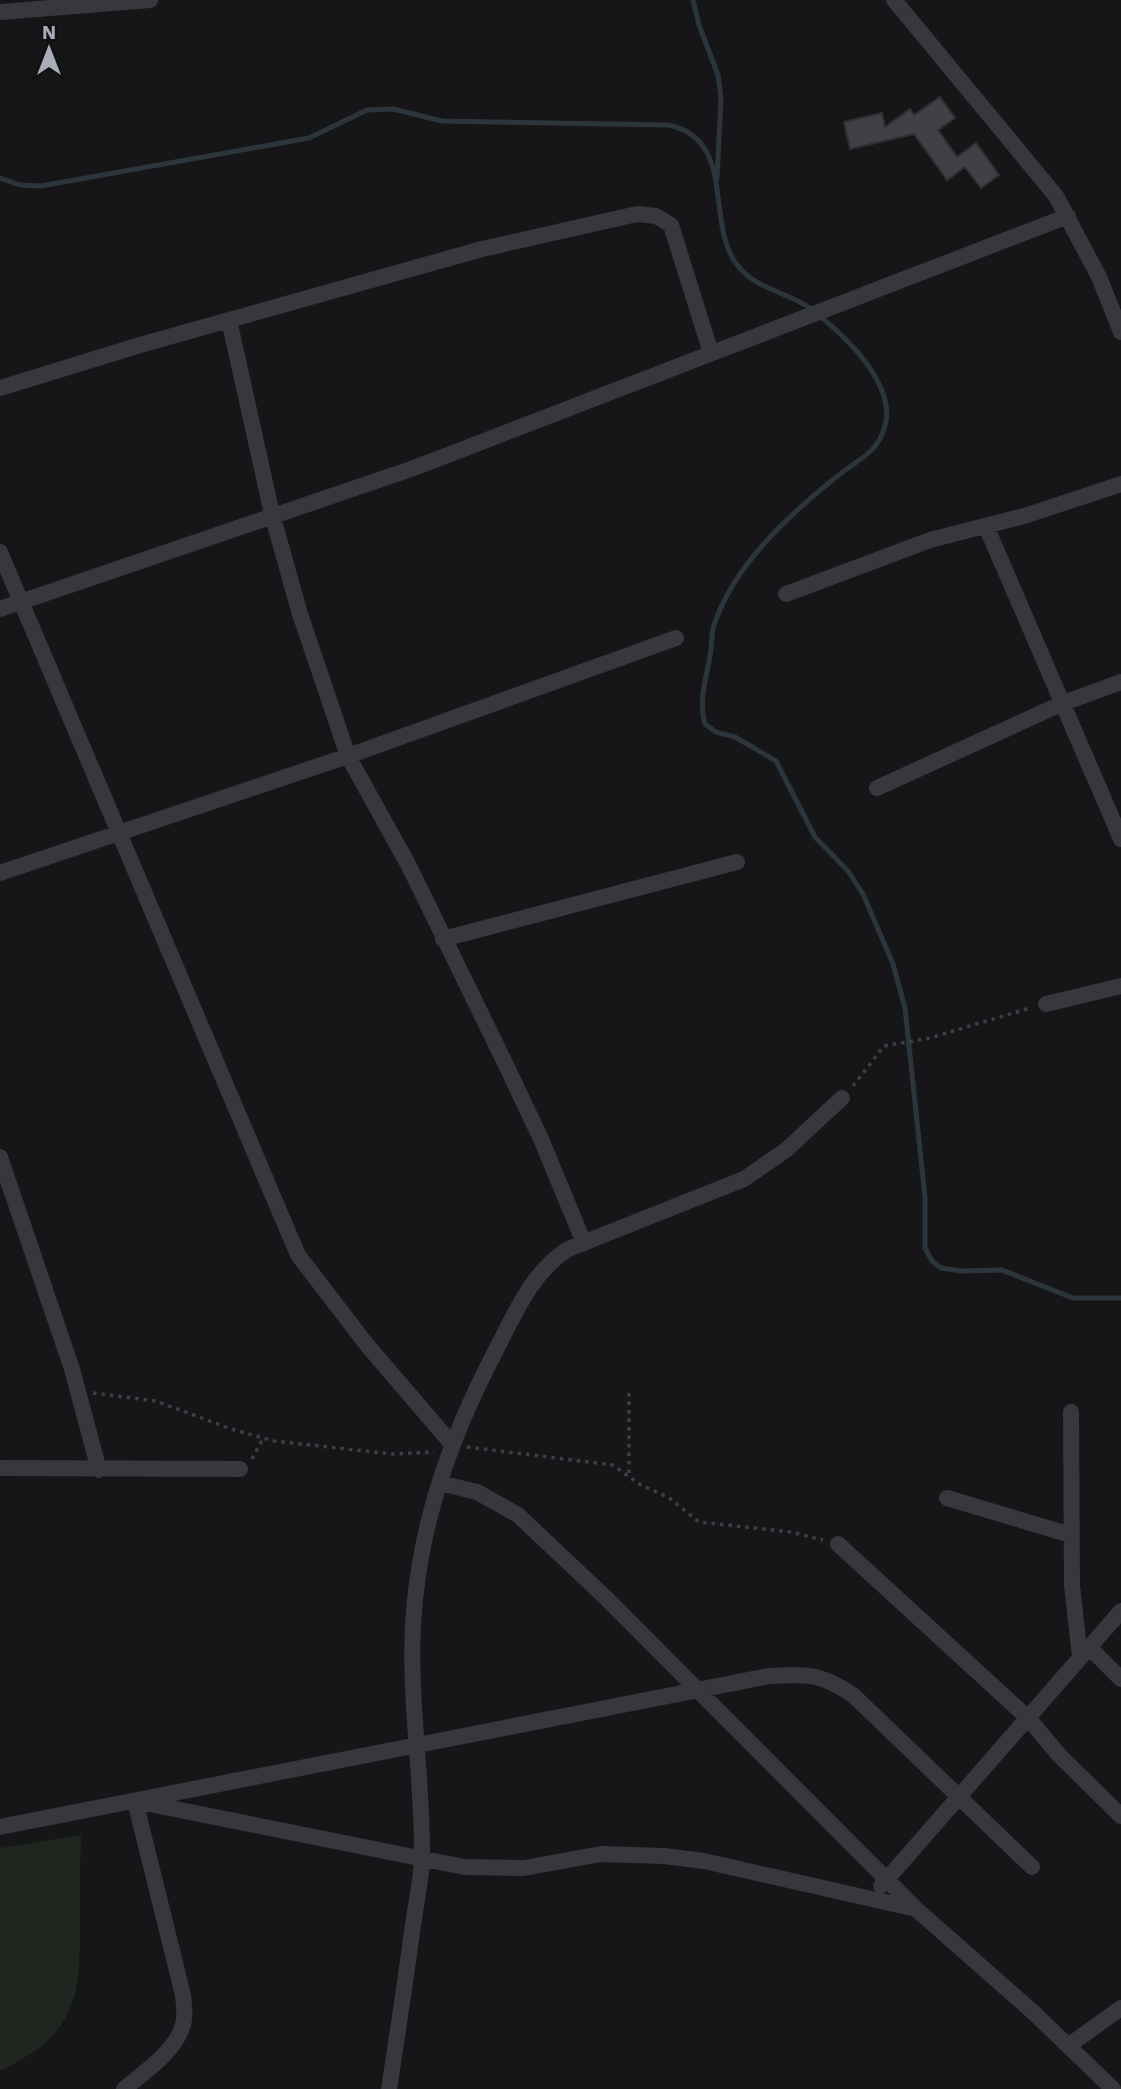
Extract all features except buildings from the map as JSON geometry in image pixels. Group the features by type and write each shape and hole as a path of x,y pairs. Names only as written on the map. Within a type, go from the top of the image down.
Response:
{"street":[{"path":"4,0 0,11 150,0"},
{"path":"894,0 1038,172 1068,216 1099,277 1121,332"},
{"path":"0,388 482,249 637,214 656,216 671,225 679,242 712,353"},
{"path":"0,609 272,514 414,468 1068,216"},
{"path":"229,320 272,514 300,614 348,756 409,866 541,1139 584,1242"},
{"path":"786,594 862,563 930,540 986,526 1121,484"},
{"path":"986,526 1121,839"},
{"path":"0,552 298,1255 359,1336 451,1443"},
{"path":"0,873 348,756 676,638"},
{"path":"877,788 1061,704 1121,682"},
{"path":"443,939 737,862"},
{"path":"1046,1004 1121,986"},
{"path":"389,2089 422,1861 413,1628 418,1573 451,1443 512,1320 540,1272 554,1258 584,1242 744,1180 786,1150 842,1098"},
{"path":"0,1157 77,1390 99,1470"},
{"path":"1072,1412 1071,1535 1074,1622 1085,1653 1121,1679"},
{"path":"0,1468 240,1469"},
{"path":"440,1483 477,1492 518,1515 916,1909 1113,2089"},
{"path":"947,1498 1071,1535"},
{"path":"838,1544 1028,1718 1059,1755 1121,1816"},
{"path":"869,1899 1121,1611"},
{"path":"0,1827 769,1676 815,1674 853,1695 1032,1867"},
{"path":"135,1801 422,1861 493,1870 524,1868 601,1854 664,1856 704,1861 916,1909"},
{"path":"124,2089 172,2045 182,2029 184,2014 183,1995 135,1801"},
{"path":"1068,2046 1121,2008"}],"path":[{"path":"842,1098 884,1046 930,1038 1046,1004"},
{"path":"77,1390 156,1401 263,1438 324,1448 392,1454 432,1452 451,1443 513,1455 613,1465 629,1478 657,1490 698,1522 791,1532 838,1544"},
{"path":"629,1393 629,1478"},
{"path":"240,1469 248,1465 263,1438"}],"shaded area":[{"path":"81,1835 80,1954 74,1997 57,2030 43,2044 0,2071 0,1848"}],"waterway":[{"path":"693,0 699,25 718,75 721,99 717,178"},
{"path":"0,178 20,185 41,186 309,138 367,110 393,109 442,121 668,125 690,133 704,147 712,165 728,249 738,266 764,286 813,310"},
{"path":"820,316 856,350 877,379 887,410 885,426 877,444 781,525 735,582 713,629 702,699 705,724 716,732 735,737 776,761 815,837 848,871 863,894 893,964 905,1008 925,1197 925,1248 932,1261 941,1268 961,1271 1002,1270 1073,1298 1121,1298"}]}
